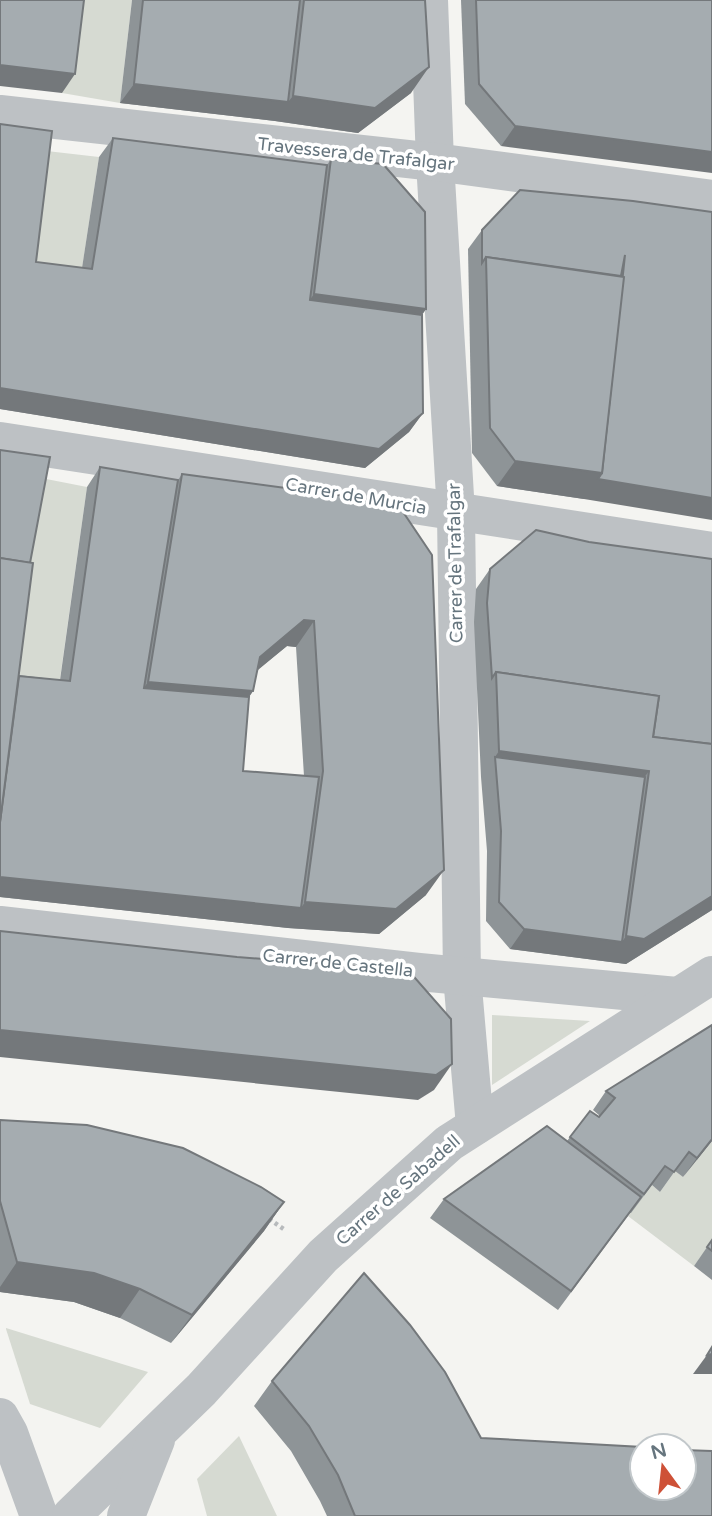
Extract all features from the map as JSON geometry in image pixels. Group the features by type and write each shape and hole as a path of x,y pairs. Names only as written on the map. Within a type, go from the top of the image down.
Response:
{"street":[{"name":"Carrer de Trafalgar","path":"429,0 435,162 456,513 462,976 475,1126"},
{"name":"Travessera de Trafalgar","path":"0,114 435,162 712,199"},
{"name":"Carrer de Murcia","path":"0,441 365,495 456,513 712,551"},
{"name":"Carrer de Castella","path":"0,925 462,976 677,996"},
{"name":"Carrer de Sabadell","path":"71,1516 201,1391 323,1256 449,1143 712,975"},
{"path":"0,1417 38,1516"},
{"name":"Carrer de Sabadell","path":"126,1516 159,1432"},
{"path":"0,1505 38,1516"}],"path":[{"path":"260,1213 323,1256"}],"shaded area":[{"path":"72,0 132,0 120,103 62,93"},
{"path":"38,150 99,157 79,288 22,281"},
{"path":"36,477 87,487 57,700 1,695"},
{"path":"492,1015 590,1021 492,1085"},
{"path":"712,1141 712,1242 694,1266 628,1216 652,1185 660,1192 675,1171 683,1177"},
{"path":"6,1328 148,1372 100,1428 30,1404"},
{"path":"239,1436 277,1516 207,1516 197,1479"}],"building":[{"path":"0,0 84,0 75,74 0,65"},
{"path":"143,0 300,0 288,102 134,84"},
{"path":"304,0 425,0 429,67 375,108 293,96"},
{"path":"476,0 712,0 712,152 515,126 479,84"},
{"path":"0,124 52,131 36,262 92,269 113,138 327,165 310,300 422,315 423,413 379,449 0,388"},
{"path":"331,159 383,164 425,212 426,309 314,294"},
{"path":"520,190 712,212 712,498 598,479 602,473 625,255 621,276 486,257 482,263 482,230"},
{"path":"486,257 624,277 602,473 515,461 490,428"},
{"path":"0,450 50,457 30,563 0,558"},
{"path":"100,467 178,480 144,688 249,697 243,771 319,777 301,908 0,877 0,822 19,676 70,681"},
{"path":"182,474 397,503 432,555 444,870 396,909 305,902 323,771 314,621 304,620 260,657 253,691 148,682"},
{"path":"536,530 589,542 712,559 712,744 653,737 659,696 496,672 492,678 487,603 490,569"},
{"path":"0,558 33,563 0,822"},
{"path":"496,672 659,696 653,737 712,744 712,896 644,939 626,936 649,771 499,751"},
{"path":"495,757 645,777 622,942 524,929 499,902 501,831"},
{"path":"0,931 237,957 408,970 451,1019 452,1064 436,1075 0,1030"},
{"path":"712,1025 712,1139 697,1158 689,1152 674,1172 665,1166 644,1194 570,1137 590,1111 599,1117 615,1098 606,1091"},
{"path":"0,1120 87,1125 183,1148 261,1187 284,1202 192,1315 140,1289 94,1273 17,1262 0,1201"},
{"path":"547,1126 641,1197 571,1291 444,1199"},
{"path":"364,1273 410,1325 445,1372 481,1438 628,1446 628,1502 698,1502 698,1450 712,1451 712,1516 355,1516 338,1475 309,1426 272,1381"}]}
